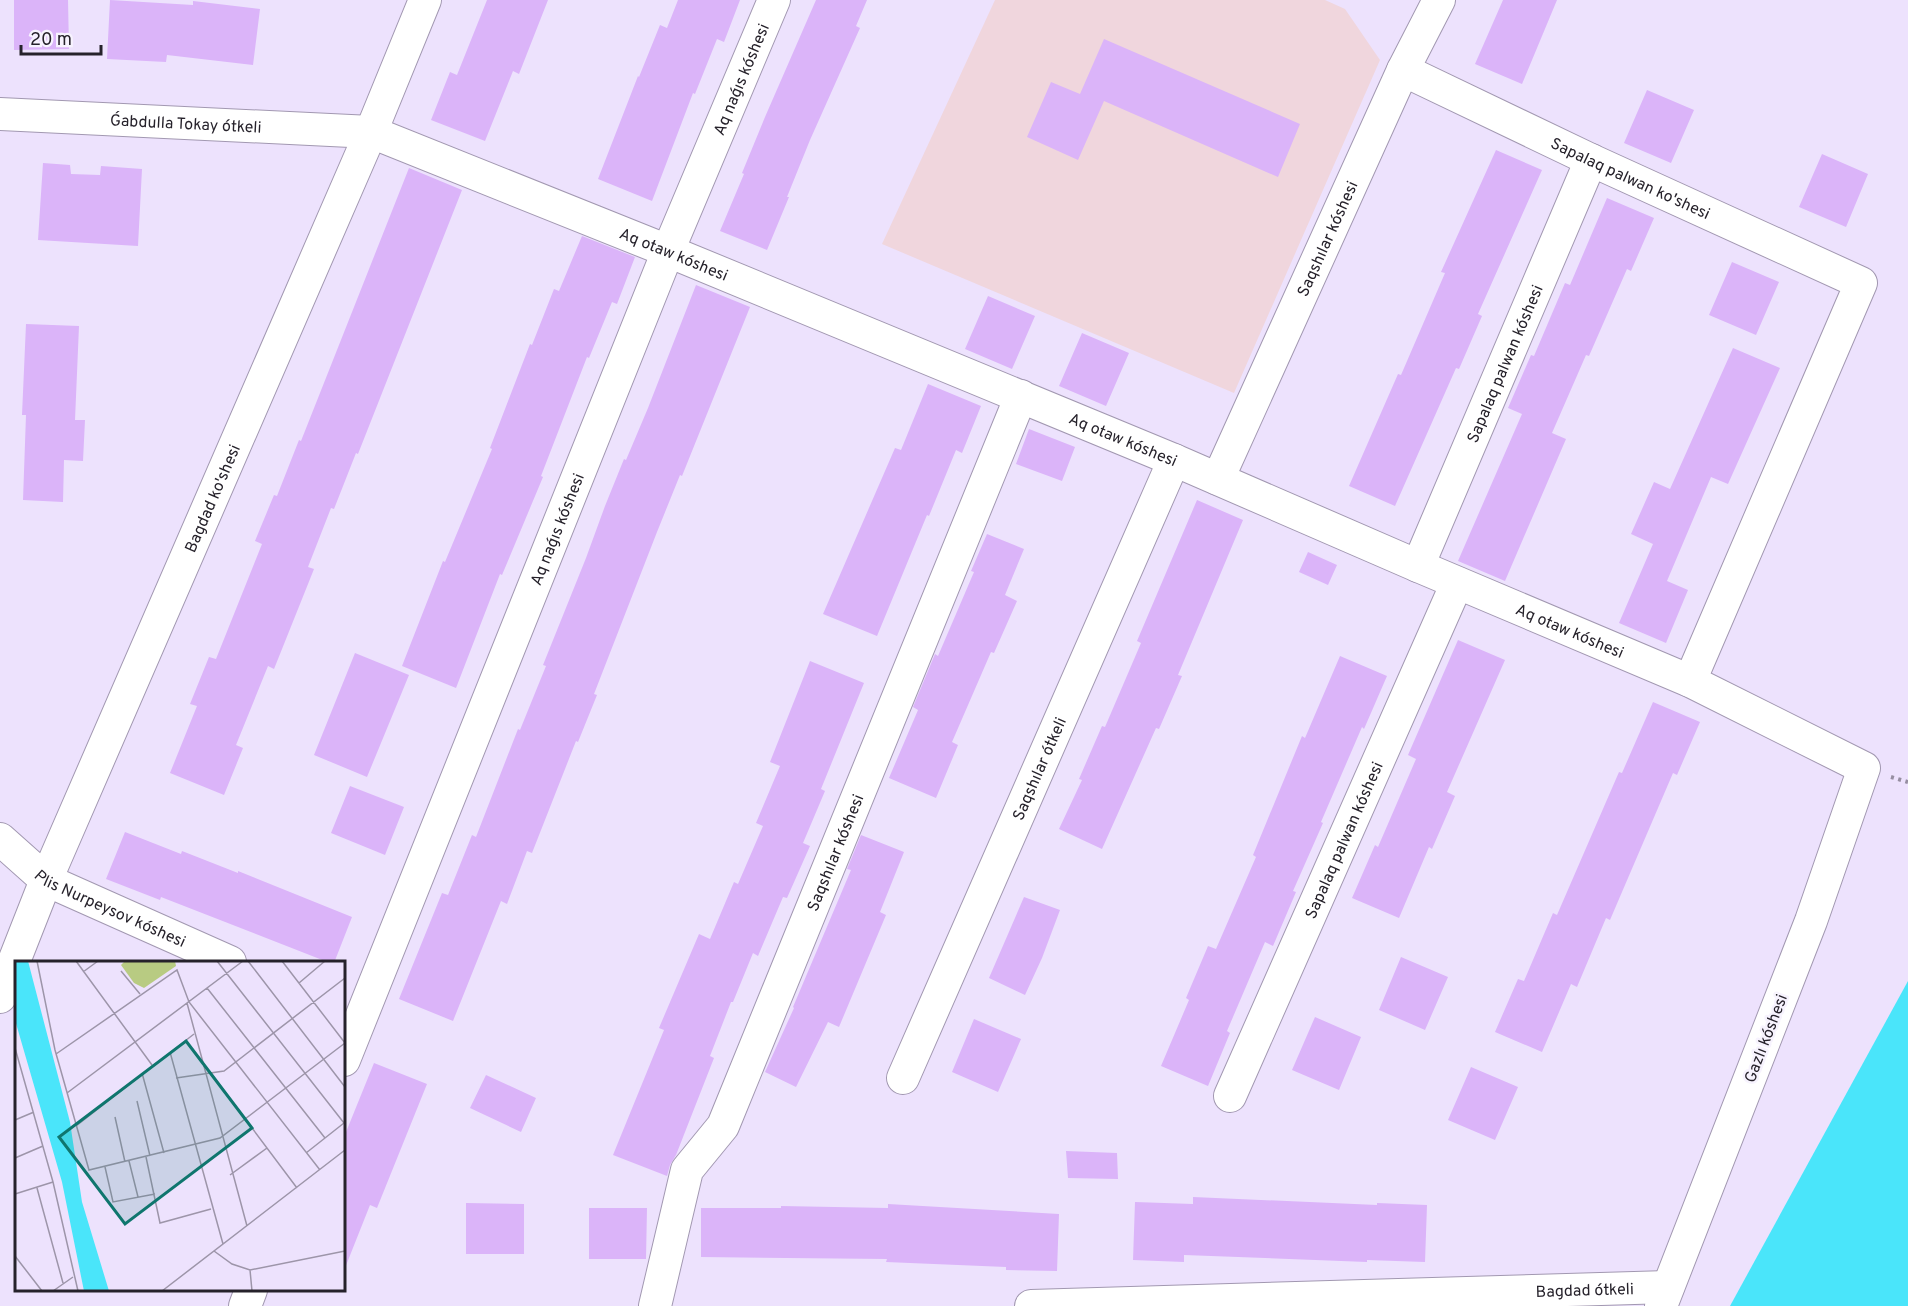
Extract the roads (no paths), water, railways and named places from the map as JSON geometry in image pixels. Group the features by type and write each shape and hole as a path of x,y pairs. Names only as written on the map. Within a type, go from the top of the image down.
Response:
{"street":[{"name":"Bagdad ko'shesi","path":"0,997 46,880 371,132 424,0"},
{"name":"Aq naǵıs kóshesi","path":"345,1054 352,1016 774,0"},
{"name":"Saqshılar kóshesi","path":"1218,479 1403,70 1439,0"},
{"name":"Sapalaq palwan ko'shesi","path":"1403,70 1591,160 1861,283 1690,681"},
{"name":"Ǵabdulla Tokay ótkeli","path":"0,114 371,132"},
{"name":"Aq otaw kóshesi","path":"371,132 668,251 1174,460 1690,681 1864,768"},
{"name":"Sapalaq palwan kóshesi","path":"1418,566 1591,160"},
{"name":"Saqshılar kóshesi","path":"655,1306 687,1170 723,1126 1021,396"},
{"name":"Saqshılar ótkeli","path":"903,1078 1174,460"},
{"name":"Sapalaq palwan kóshesi","path":"1230,1096 1457,583"},
{"name":"Gazlı kóshesi","path":"1664,1297 1811,921 1864,768"},
{"name":"Plis Nurpeysov kóshesi","path":"0,839 46,880 226,961"},
{"path":"245,1306 251,1291"},
{"name":"Bagdad ótkeli","path":"1031,1306 1664,1297"}],"water":[{"path":"1908,981 1908,1306 1730,1306"}]}
